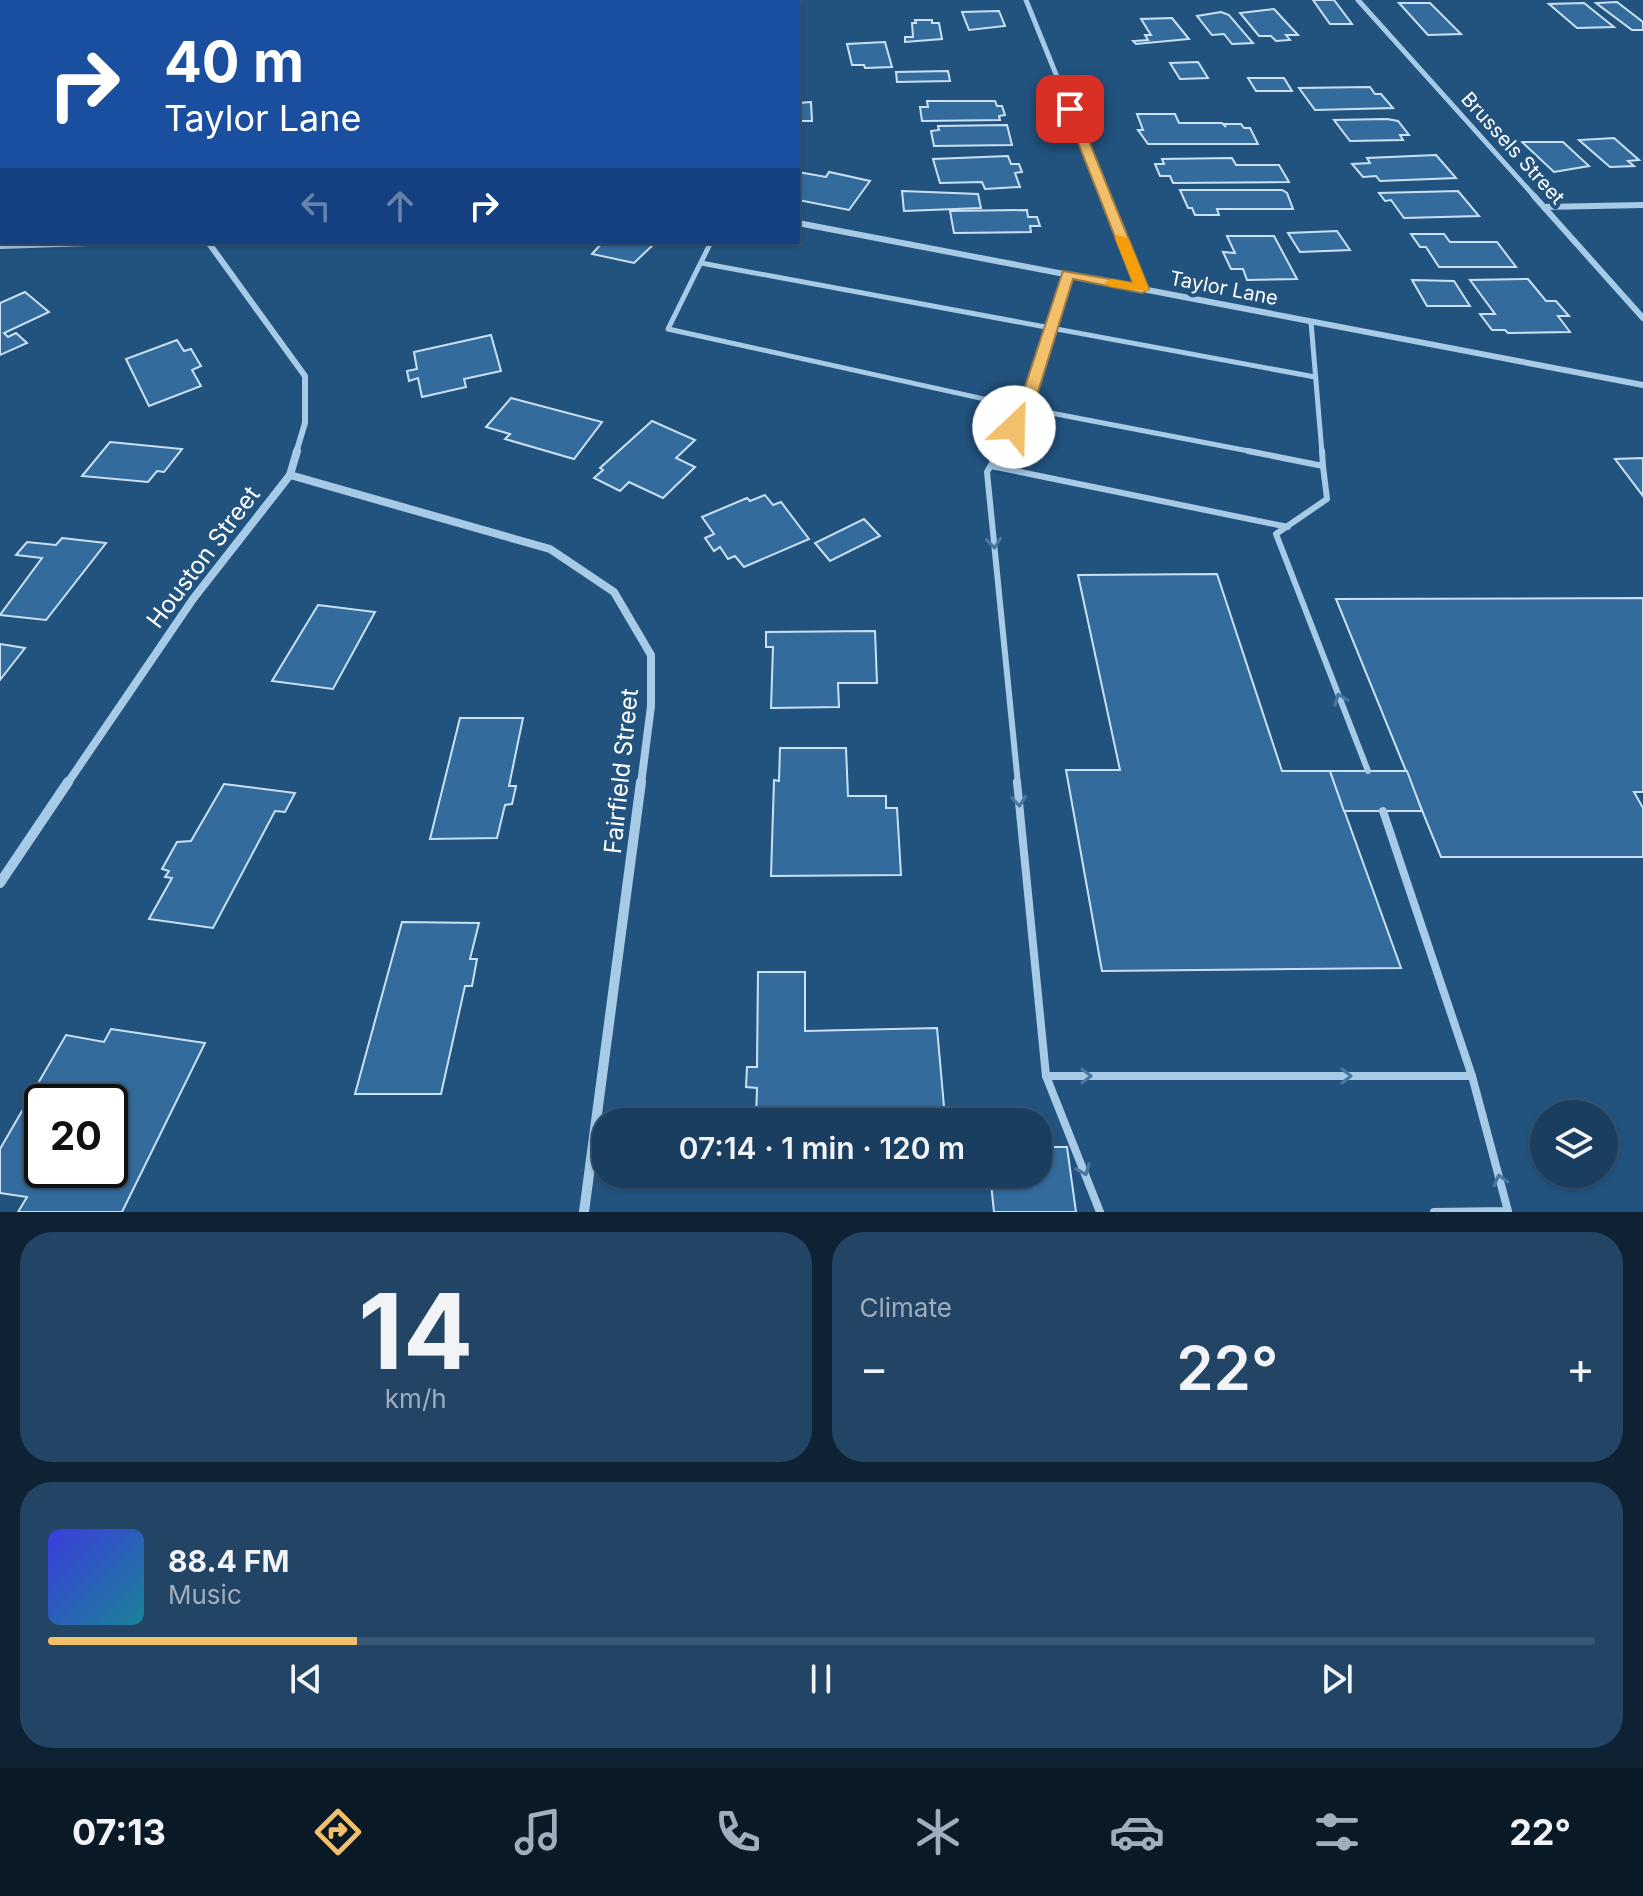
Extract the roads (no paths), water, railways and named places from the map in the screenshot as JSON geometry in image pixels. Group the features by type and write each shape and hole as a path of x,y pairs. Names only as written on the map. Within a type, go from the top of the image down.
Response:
{"street":[{"path":"1026,0 1142,289"},
{"name":"Brussels Street","path":"1358,0 1643,318"},
{"path":"1544,207 1643,205"},
{"name":"Taylor Lane","path":"800,223 1643,385"},
{"path":"0,246 59,244"},
{"name":"Houston Street","path":"0,883 193,599 290,475 305,423 305,376 209,244"},
{"name":"Fairfield Street","path":"290,475 550,549 614,592 651,655 651,706 584,1212"}],"lane":[{"path":"710,244 668,329 1025,408 1323,466"},
{"path":"701,263 1315,377"},
{"path":"1067,274 1025,408 987,472 1046,1076 1100,1212"},
{"path":"1311,322 1327,499 1276,534 1368,771"},
{"path":"991,466 1288,527"},
{"path":"1383,811 1472,1076 1508,1211 1434,1212"},
{"path":"1046,1076 1472,1076"}]}
